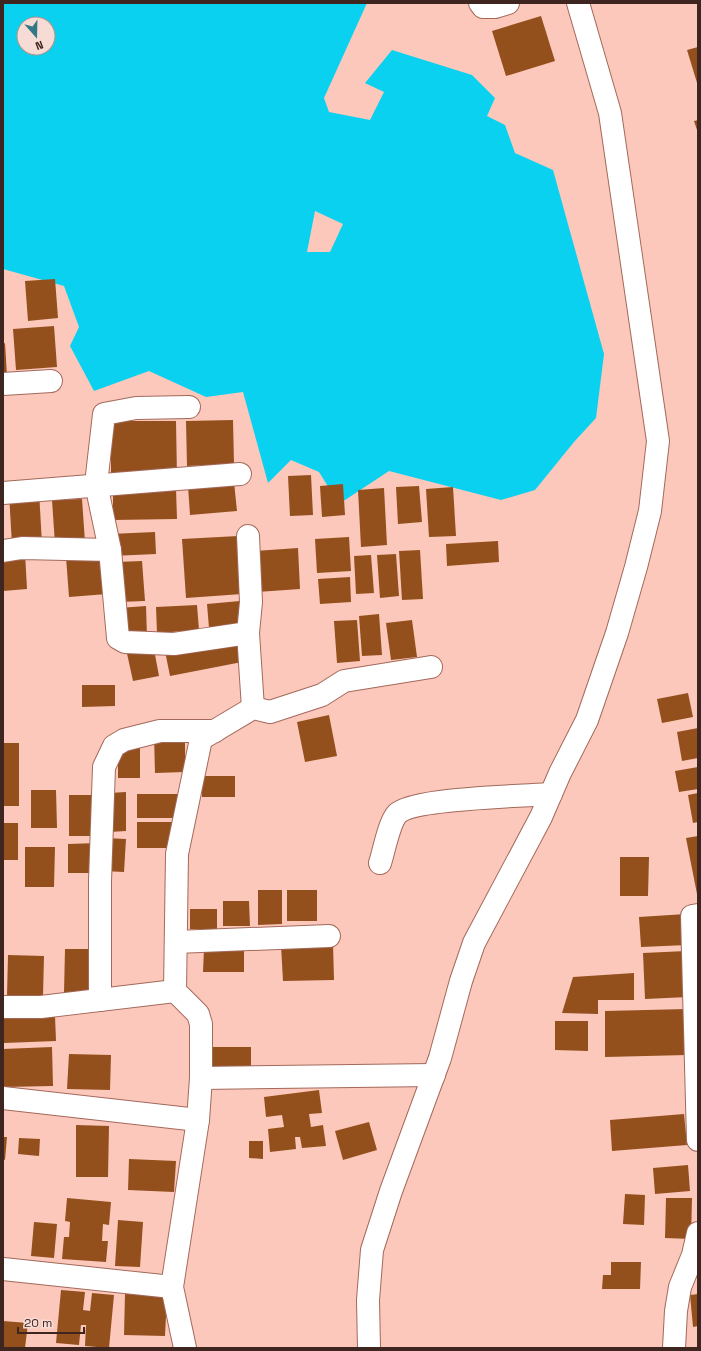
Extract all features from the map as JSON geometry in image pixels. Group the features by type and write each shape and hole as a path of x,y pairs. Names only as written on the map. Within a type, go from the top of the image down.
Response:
{"street":[{"path":"480,3 483,7 495,7 508,3"},
{"path":"369,1348 368,1300 372,1250 391,1191 440,1058 461,981 474,943 507,884 587,720 617,633 650,511 658,441 610,113 578,3"},
{"path":"3,384 51,381"},
{"path":"189,407 136,408 104,414 96,484 110,550 116,629 120,641 174,644 248,633"},
{"path":"3,493 96,484 240,474"},
{"path":"248,536 251,602 248,633 253,708"},
{"path":"3,551 22,548 110,550"},
{"path":"185,1348 172,1287 198,1120 201,1078 201,1024 198,1014 175,991 177,854 201,739 253,708 270,712 322,695 344,681 431,667"},
{"path":"100,1000 100,881 104,767 114,746 124,740 160,731 215,731"},
{"path":"380,863 393,821 397,813 426,804 552,794"},
{"path":"698,915 692,916 698,1140"},
{"path":"176,942 329,936"},
{"path":"3,1007 41,1007 175,991"},
{"path":"201,1078 434,1075"},
{"path":"3,1098 198,1120"},
{"path":"674,1348 676,1312 689,1287 693,1255 698,1232"},
{"path":"3,1269 172,1287"}],"water":[{"path":"3,3 367,3 324,98 329,112 370,120 384,92 365,83 392,50 472,75 495,98 487,116 505,125 515,153 553,170 604,354 596,418 574,442 535,490 501,500 389,471 339,504 319,472 291,460 268,483 243,392 206,397 149,371 94,391 70,346 79,327 64,286 3,269","holes":["315,211 343,224 330,252 307,252"]}],"building":[{"path":"541,16 555,61 506,76 492,31"},
{"path":"698,47 698,86 687,50"},
{"path":"698,120 698,133 694,121"},
{"path":"55,279 58,318 28,321 25,281"},
{"path":"54,326 57,367 16,370 13,329"},
{"path":"5,343 7,376 3,376 3,344"},
{"path":"233,420 234,464 187,466 186,421"},
{"path":"111,421 176,421 177,478 111,478"},
{"path":"311,475 313,515 290,516 288,476"},
{"path":"234,482 237,511 190,515 188,486"},
{"path":"343,484 345,515 322,517 320,486"},
{"path":"419,486 422,522 398,524 396,487"},
{"path":"453,487 456,536 429,537 426,489"},
{"path":"384,488 387,545 361,547 358,490"},
{"path":"113,489 176,489 177,519 113,520"},
{"path":"39,491 42,544 12,545 9,493"},
{"path":"82,499 85,542 55,544 52,500"},
{"path":"155,532 156,554 112,556 110,534"},
{"path":"238,536 242,594 186,598 182,539"},
{"path":"349,537 351,571 317,573 315,539"},
{"path":"498,541 499,562 447,566 446,544"},
{"path":"298,548 300,589 257,592 255,551"},
{"path":"420,550 423,599 402,600 399,551"},
{"path":"25,553 27,589 3,591 3,554"},
{"path":"396,554 399,596 380,598 377,555"},
{"path":"105,555 107,594 69,597 66,557"},
{"path":"371,555 374,593 356,594 354,556"},
{"path":"142,561 145,601 118,602 116,562"},
{"path":"350,577 351,602 320,604 318,579"},
{"path":"240,601 242,625 209,628 207,604"},
{"path":"197,605 199,630 157,633 156,607"},
{"path":"146,606 147,637 121,639 119,608"},
{"path":"379,614 382,655 362,656 359,616"},
{"path":"357,620 360,661 337,663 334,621"},
{"path":"412,620 417,657 391,660 386,623"},
{"path":"237,636 242,662 170,676 165,651"},
{"path":"153,644 159,676 133,681 126,649"},
{"path":"82,685 115,685 115,706 82,707"},
{"path":"688,693 693,717 662,723 657,699"},
{"path":"329,715 337,756 305,762 297,722"},
{"path":"698,728 698,758 682,761 677,732"},
{"path":"154,735 185,735 185,772 155,773"},
{"path":"3,743 19,743 19,806 3,806"},
{"path":"118,746 140,746 140,778 118,778"},
{"path":"698,767 698,789 679,792 675,771"},
{"path":"202,776 235,776 235,797 202,797"},
{"path":"31,790 56,790 57,828 31,828"},
{"path":"126,792 126,831 109,832 109,793"},
{"path":"698,793 698,822 693,823 688,795"},
{"path":"137,794 180,794 180,818 137,818"},
{"path":"69,795 97,795 97,836 69,836"},
{"path":"137,822 176,822 176,848 137,848"},
{"path":"3,823 18,823 18,860 3,860"},
{"path":"698,836 698,893 697,894 686,838"},
{"path":"106,838 126,839 124,872 103,871"},
{"path":"98,843 98,873 68,873 68,844"},
{"path":"25,847 55,847 54,887 25,887"},
{"path":"620,857 649,857 648,896 620,896"},
{"path":"258,890 282,890 282,924 258,925"},
{"path":"287,890 317,890 317,921 287,921"},
{"path":"223,901 249,901 250,926 223,926"},
{"path":"190,909 217,909 217,929 190,929"},
{"path":"686,914 687,945 641,947 639,917"},
{"path":"333,944 334,980 283,981 281,945"},
{"path":"244,948 244,972 203,972 204,949"},
{"path":"65,949 96,949 95,994 64,993"},
{"path":"686,951 688,997 645,999 643,953"},
{"path":"8,955 44,956 43,996 7,996"},
{"path":"634,973 634,1000 598,1000 598,1014 562,1013 573,977"},
{"path":"687,1009 687,1055 605,1057 605,1011"},
{"path":"55,1016 56,1041 4,1043 3,1018"},
{"path":"555,1021 588,1021 588,1051 555,1050"},
{"path":"52,1047 53,1086 3,1087 3,1049"},
{"path":"210,1047 251,1047 251,1069 210,1069"},
{"path":"69,1054 111,1055 110,1090 67,1089"},
{"path":"319,1090 322,1113 309,1114 311,1127 323,1125 326,1146 302,1148 300,1137 295,1137 296,1149 270,1152 268,1129 284,1127 282,1115 266,1117 264,1097"},
{"path":"684,1114 687,1145 612,1151 610,1120"},
{"path":"369,1122 377,1150 343,1160 335,1131"},
{"path":"76,1125 109,1126 108,1177 76,1177"},
{"path":"3,1137 7,1137 5,1160 3,1159"},
{"path":"19,1138 40,1139 39,1156 18,1154"},
{"path":"249,1141 263,1141 263,1159 249,1158"},
{"path":"129,1159 176,1161 174,1192 128,1190"},
{"path":"688,1165 690,1191 655,1194 653,1168"},
{"path":"625,1194 645,1195 644,1225 623,1224"},
{"path":"67,1198 111,1202 109,1225 103,1224 102,1241 108,1241 106,1262 62,1259 64,1237 69,1237 70,1222 65,1221"},
{"path":"666,1198 692,1198 691,1239 665,1238"},
{"path":"118,1220 143,1222 140,1267 115,1266"},
{"path":"34,1222 57,1224 54,1258 31,1256"},
{"path":"611,1262 641,1262 640,1289 602,1289 603,1275 611,1275"},
{"path":"61,1290 85,1292 83,1310 90,1311 92,1293 114,1295 109,1348 85,1346 86,1325 81,1325 79,1345 56,1343"},
{"path":"125,1294 167,1295 165,1336 124,1335"},
{"path":"698,1294 698,1326 693,1327 690,1295"},
{"path":"3,1321 28,1323 25,1348 3,1347"}]}
